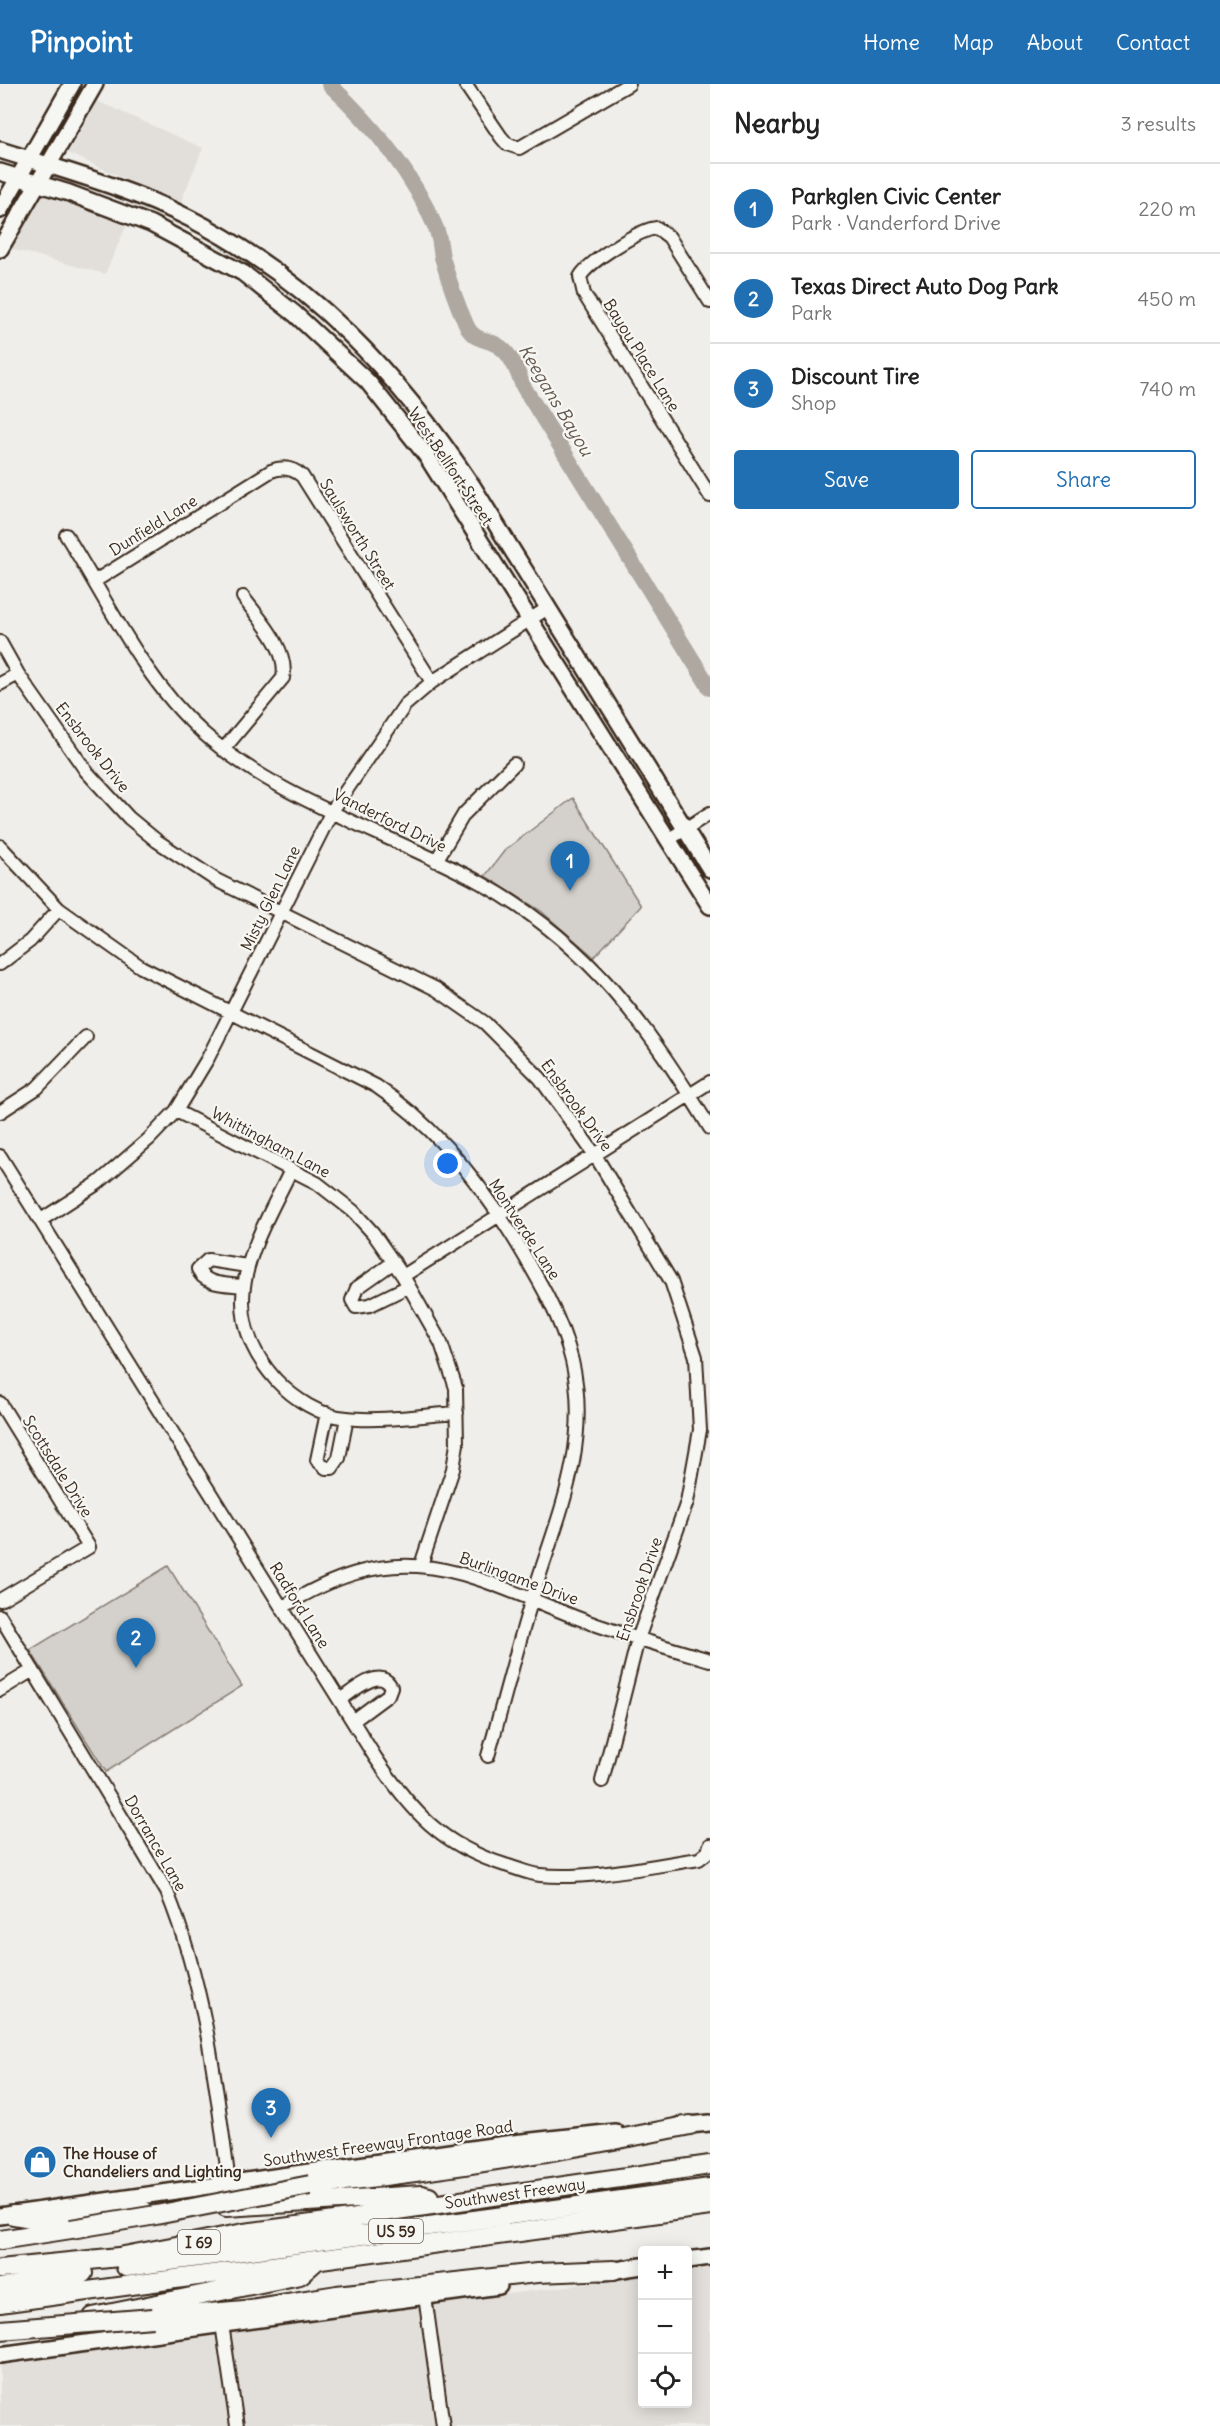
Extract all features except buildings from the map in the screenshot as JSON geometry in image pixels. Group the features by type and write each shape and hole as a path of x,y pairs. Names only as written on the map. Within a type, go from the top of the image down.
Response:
{"highway":[{"path":"0,2240 156,2215 310,2186 424,2173 549,2154 690,2125"},
{"name":"Southwest Freeway","path":"0,2269 119,2257 244,2233 710,2165"},
{"name":"US 59","path":"82,2273 710,2188"},
{"path":"6,2215 30,2218 421,2195 454,2202"},
{"name":"I 69","path":"0,2303 710,2206"},
{"path":"0,2336 300,2275 317,2260"},
{"path":"0,2330 244,2310 337,2295 537,2273 614,2270"},
{"path":"0,2281 76,2271 82,2273"},
{"path":"0,2288 77,2277 82,2273"}],"main road":[{"path":"0,210 72,84"},
{"path":"0,249 95,84"},
{"name":"West Bellfort Street","path":"0,150 132,194 189,218 268,265 309,296 382,366 411,399 473,487 710,869"},
{"name":"West Bellfort Street","path":"0,171 151,224 220,260 254,282 334,348 394,413 426,455 710,906"},
{"path":"334,348 349,333"},
{"path":"394,413 411,399"},
{"name":"Southwest Freeway Frontage Road","path":"6,2215 513,2143 710,2123"},
{"path":"692,2259 710,2257"},
{"path":"0,2355 638,2267"}],"street":[{"path":"465,84 507,144 519,148 526,146 614,88 629,84"},
{"name":"Bayou Place Lane","path":"710,302 669,237 657,228 644,231 589,265 580,277 584,294 710,496"},
{"name":"Saulsworth Street","path":"228,498 277,469 288,468 298,472 432,682"},
{"name":"Dunfield Lane","path":"95,581 228,498"},
{"name":"Vanderford Drive","path":"66,535 182,713 223,750 258,772 482,884 537,918 597,969 641,1022 710,1128"},
{"path":"223,750 283,678 285,668 282,656 243,597"},
{"name":"Misty Glen Lane","path":"40,1220 98,1183 149,1139 176,1111 231,1014 332,811 385,730 405,705 432,682 548,608"},
{"name":"Ensbrook Drive","path":"0,642 18,674 86,771 129,818 175,853 216,880 436,989 485,1023 540,1078 595,1155 672,1281 696,1358 700,1430 687,1502 638,1639 602,1781"},
{"path":"0,684 18,674"},
{"path":"436,861 464,814 514,764"},
{"path":"668,840 710,813"},
{"name":"Montverde Lane","path":"0,846 59,909 141,967 376,1086 400,1102 441,1138 500,1215 553,1308 572,1362 579,1436 569,1487 532,1599 488,1756"},
{"path":"0,964 30,941 59,909"},
{"path":"0,1112 37,1088 86,1037"},
{"path":"394,1262 357,1288 352,1295 356,1307 370,1305 500,1215 710,1082"},
{"name":"Whittingham Lane","path":"176,1111 317,1183 353,1211 374,1233 394,1262 441,1343 456,1388 457,1413 453,1469 421,1565"},
{"name":"Radford Lane","path":"0,1155 400,1796 431,1827 475,1856 539,1875 595,1873 699,1859 708,1851 710,1845"},
{"path":"291,1170 247,1266 242,1286 245,1327 253,1347 268,1371 287,1392 327,1413 347,1419 457,1413"},
{"path":"242,1286 206,1280 200,1275 198,1269 208,1260 247,1266"},
{"name":"Scottsdale Drive","path":"0,1402 89,1546 0,1600"},
{"path":"327,1413 317,1452 317,1460 326,1468 332,1468 339,1458 347,1419"},
{"name":"Burlingame Drive","path":"283,1607 312,1588 354,1573 378,1568 421,1565 476,1576 638,1639 710,1660"},
{"name":"Dorrance Lane","path":"0,1616 167,1892 182,1929 207,2022 229,2183"},
{"path":"0,1690 33,1670"},
{"path":"340,1700 372,1680 384,1679 389,1683 391,1687 388,1695 353,1722"},
{"path":"425,2296 443,2426"},
{"path":"222,2324 237,2426"}],"shaded area":[{"path":"97,101 203,148 180,204 68,153"},
{"path":"43,190 129,220 105,274 8,248"},
{"path":"573,798 641,906 594,957 541,911 485,876 505,850"},
{"path":"168,1566 242,1686 106,1772 30,1650"},
{"path":"710,2267 710,2426 0,2426 0,2362 638,2277 638,2408 692,2408 692,2269"}],"waterway":[{"name":"Keegans Bayou","path":"329,84 390,150 415,187 437,230 447,273 468,329 476,337 500,347 511,359 523,386 710,688"}],"place":[{"name":"Parkglen Civic Center","path":"570,891"},
{"name":"Texas Direct Auto Dog Park","path":"136,1668"},
{"name":"Discount Tire","path":"271,2138"},
{"name":"The House of Chandeliers and Lighting","path":"40,2162"}]}
